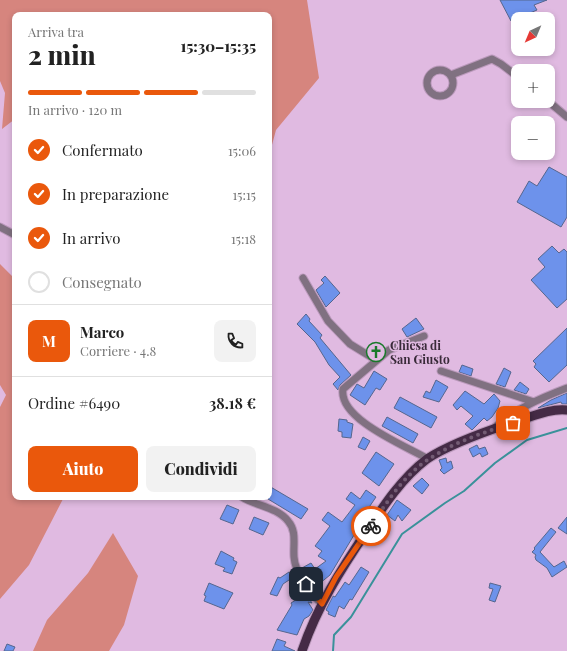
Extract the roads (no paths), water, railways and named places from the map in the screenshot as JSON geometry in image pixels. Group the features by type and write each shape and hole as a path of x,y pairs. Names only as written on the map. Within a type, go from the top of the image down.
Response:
{"main road":[{"path":"302,651 322,604 336,577 397,488 428,459 492,429 548,411 567,410"}],"street":[{"path":"451,75 492,60 501,64 511,72"},
{"path":"555,107 567,117"},
{"path":"0,227 12,233"},
{"path":"303,278 328,321 350,344 376,360"},
{"path":"424,336 389,350 343,389 342,395 347,407 373,429 428,459"},
{"path":"441,371 534,402"},
{"path":"492,429 506,416 567,388"},
{"path":"249,500 279,514 288,521 294,536 295,566 314,596 322,604"}],"waterway":[{"path":"333,651 334,635 351,617 402,534 464,491 495,463 527,440 567,428"}],"place":[{"name":"Chiesa di San Giusto","path":"376,352"}]}
